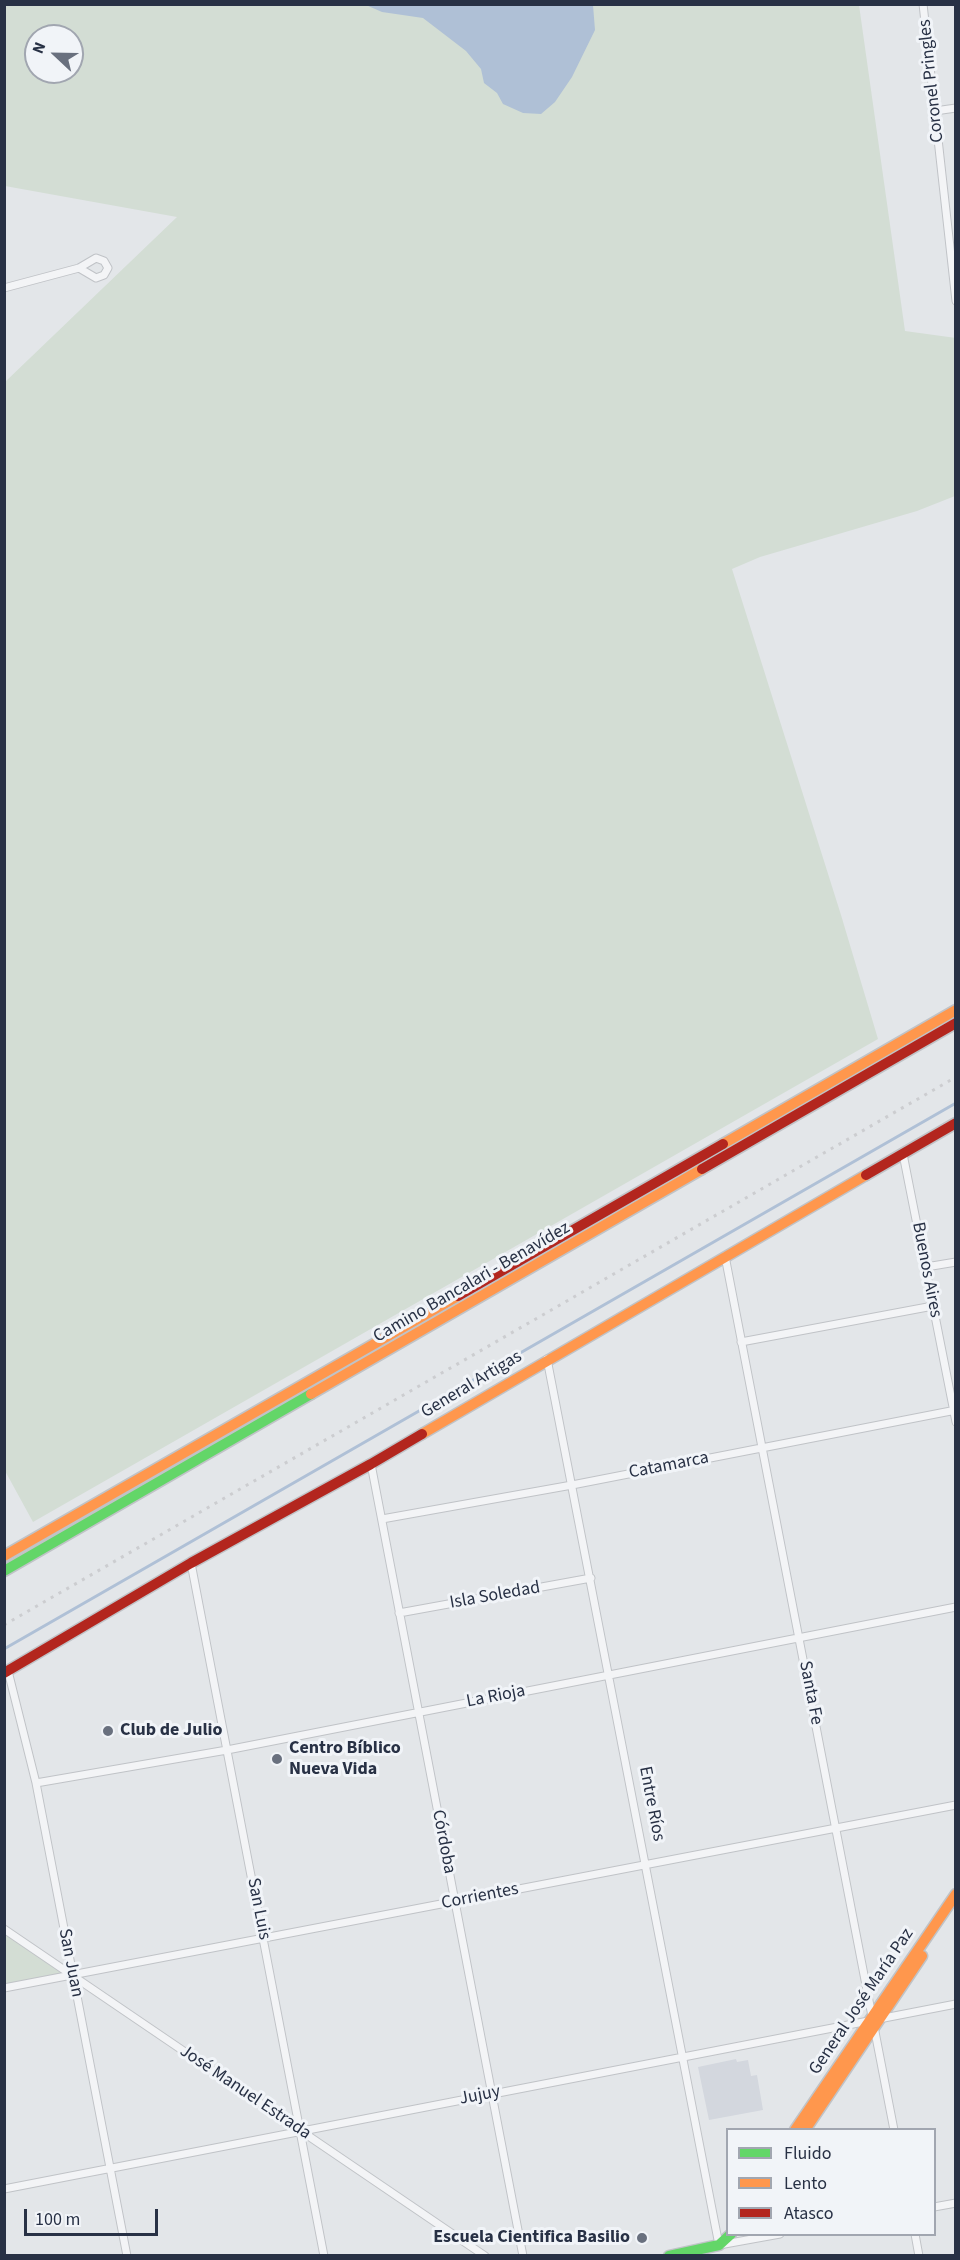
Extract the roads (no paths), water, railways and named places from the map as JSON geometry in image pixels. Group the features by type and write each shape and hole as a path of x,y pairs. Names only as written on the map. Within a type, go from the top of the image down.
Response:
{"main road":[{"name":"Camino Bancalari - Benavídez","path":"4,1556 956,1010"},
{"name":"Camino Bancalari - Benavídez","path":"4,1571 956,1023"},
{"name":"General Artigas","path":"6,1672 191,1563 371,1464 547,1359 956,1123"},
{"name":"General José María Paz","path":"806,2128 956,1894"},
{"name":"General José María Paz","path":"796,2128 956,1906"},
{"path":"720,2250 726,2234"},
{"path":"669,2256 720,2250 730,2236"}],"street":[{"name":"Coronel Pringles","path":"924,4 935,111 952,230 956,301"},
{"path":"935,111 956,108"},
{"path":"4,288 79,268"},
{"name":"Buenos Aires","path":"903,1154 956,1422"},
{"name":"Santa Fe","path":"725,1256 894,2128"},
{"path":"926,1268 956,1262"},
{"path":"741,1342 933,1306"},
{"name":"Entre Ríos","path":"547,1359 720,2250"},
{"name":"Catamarca","path":"382,1519 572,1485 954,1410"},
{"name":"Córdoba","path":"371,1464 490,2094 523,2256"},
{"name":"San Luis","path":"191,1563 324,2256"},
{"name":"Isla Soledad","path":"399,1613 591,1578"},
{"name":"La Rioja","path":"36,1783 226,1750 956,1607"},
{"name":"San Juan","path":"6,1672 36,1783 127,2256"},
{"name":"Corrientes","path":"4,1988 956,1805"},
{"name":"José Manuel Estrada","path":"4,1929 485,2256"},
{"name":"Jujuy","path":"4,2189 956,2004"},
{"path":"936,2207 956,2203"},
{"path":"720,2250 776,2236"},
{"path":"915,2236 918,2256"}],"water":[{"path":"366,5 593,5 595,30 572,77 555,102 541,114 523,113 503,104 497,93 484,83 481,69 466,51 423,18 382,12"}],"waterway":[{"path":"4,1649 956,1103"}],"railway":[{"path":"4,1625 956,1077"}],"place":[{"name":"Club de Julio","path":"108,1731"},
{"name":"Centro Bíblico Nueva Vida","path":"277,1759"},
{"name":"Escuela Cientifica Basilio","path":"642,2238"}]}
